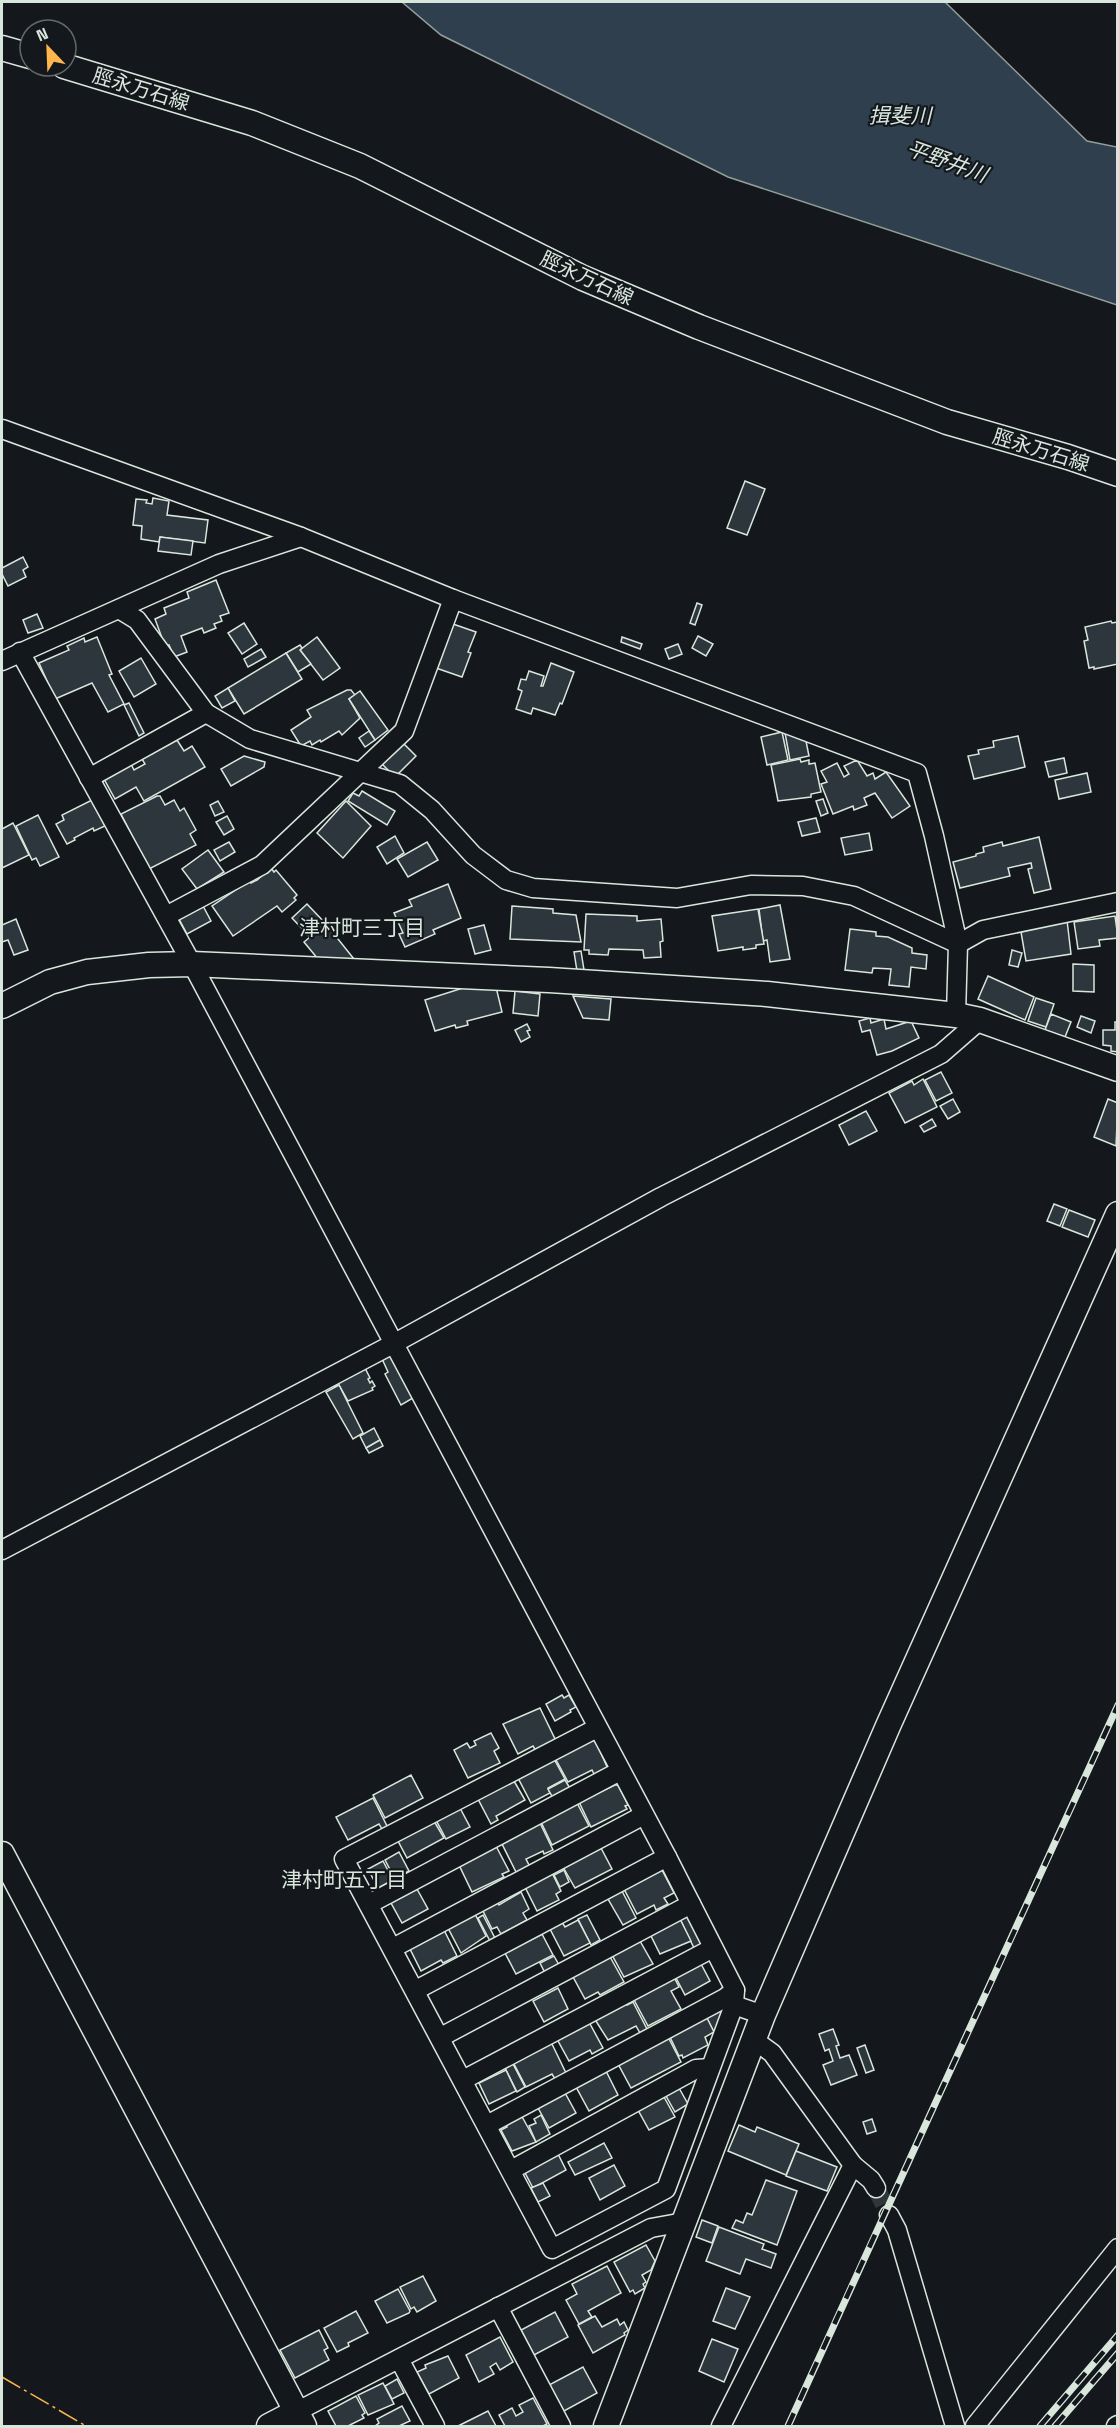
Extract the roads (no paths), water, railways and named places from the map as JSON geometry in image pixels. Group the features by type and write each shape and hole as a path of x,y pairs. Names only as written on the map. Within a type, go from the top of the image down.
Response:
{"street":[{"path":"2,48 18,53"},
{"name":"脛永万石線","path":"78,70 252,123 360,166 583,278 699,327 947,423 1068,457 1118,474"},
{"path":"2,429 301,537 453,599 917,773 934,836 958,944 956,1015"},
{"path":"1068,457 1118,483"},
{"path":"2,661 219,564 301,537"},
{"path":"165,916 262,865 404,731 453,599"},
{"path":"119,609 137,620 206,713 250,739 400,784 432,810 473,855 506,880 533,888 676,898 751,885 803,886 854,896 958,944"},
{"path":"20,652 192,964 667,1857 713,1948 735,1998 666,2188 552,2249 464,2080 344,1859 597,1728"},
{"path":"89,778 206,713"},
{"path":"958,944 982,930 1118,902"},
{"path":"2,1006 50,982 87,972 149,965 192,964 526,979 767,994 956,1015 980,1020 1118,1069"},
{"path":"2,1550 393,1344 661,1197 941,1054 980,1020"},
{"path":"606,2427 763,2015 888,1726 1118,1214"},
{"path":"369,1904 620,1771"},
{"path":"393,1948 644,1815"},
{"path":"2,1854 300,2419"},
{"path":"416,1990 667,1857"},
{"path":"441,2037 691,1904"},
{"path":"464,2080 713,1948"},
{"path":"487,2125 725,1998 735,1998 763,2015"},
{"path":"754,2040 772,2053 853,2165 871,2180 876,2188"},
{"path":"511,2170 696,2069 711,2068"},
{"path":"721,2427 853,2165"},
{"path":"889,2215 897,2230 955,2427"},
{"path":"269,2427 300,2419 399,2359 651,2228 684,2222"},
{"path":"975,2427 1118,2248"},
{"path":"498,2307 561,2427"},
{"path":"399,2359 435,2427"}],"water":[{"name":"揖斐川","path":"402,2 945,2 1087,141 1117,147 1117,305 728,177 441,35"}],"tunnel":[{"path":"876,2188 889,2215"}],"railway":[{"path":"788,2426 1118,1705"},
{"path":"1040,2426 1118,2335"},
{"path":"1055,2426 1118,2353"}],"district":[{"name":"津村町三丁目","path":"362,927"},
{"name":"津村町五丁目","path":"344,1879"}],"water label":[{"name":"平野井川","path":"947,161"}]}
